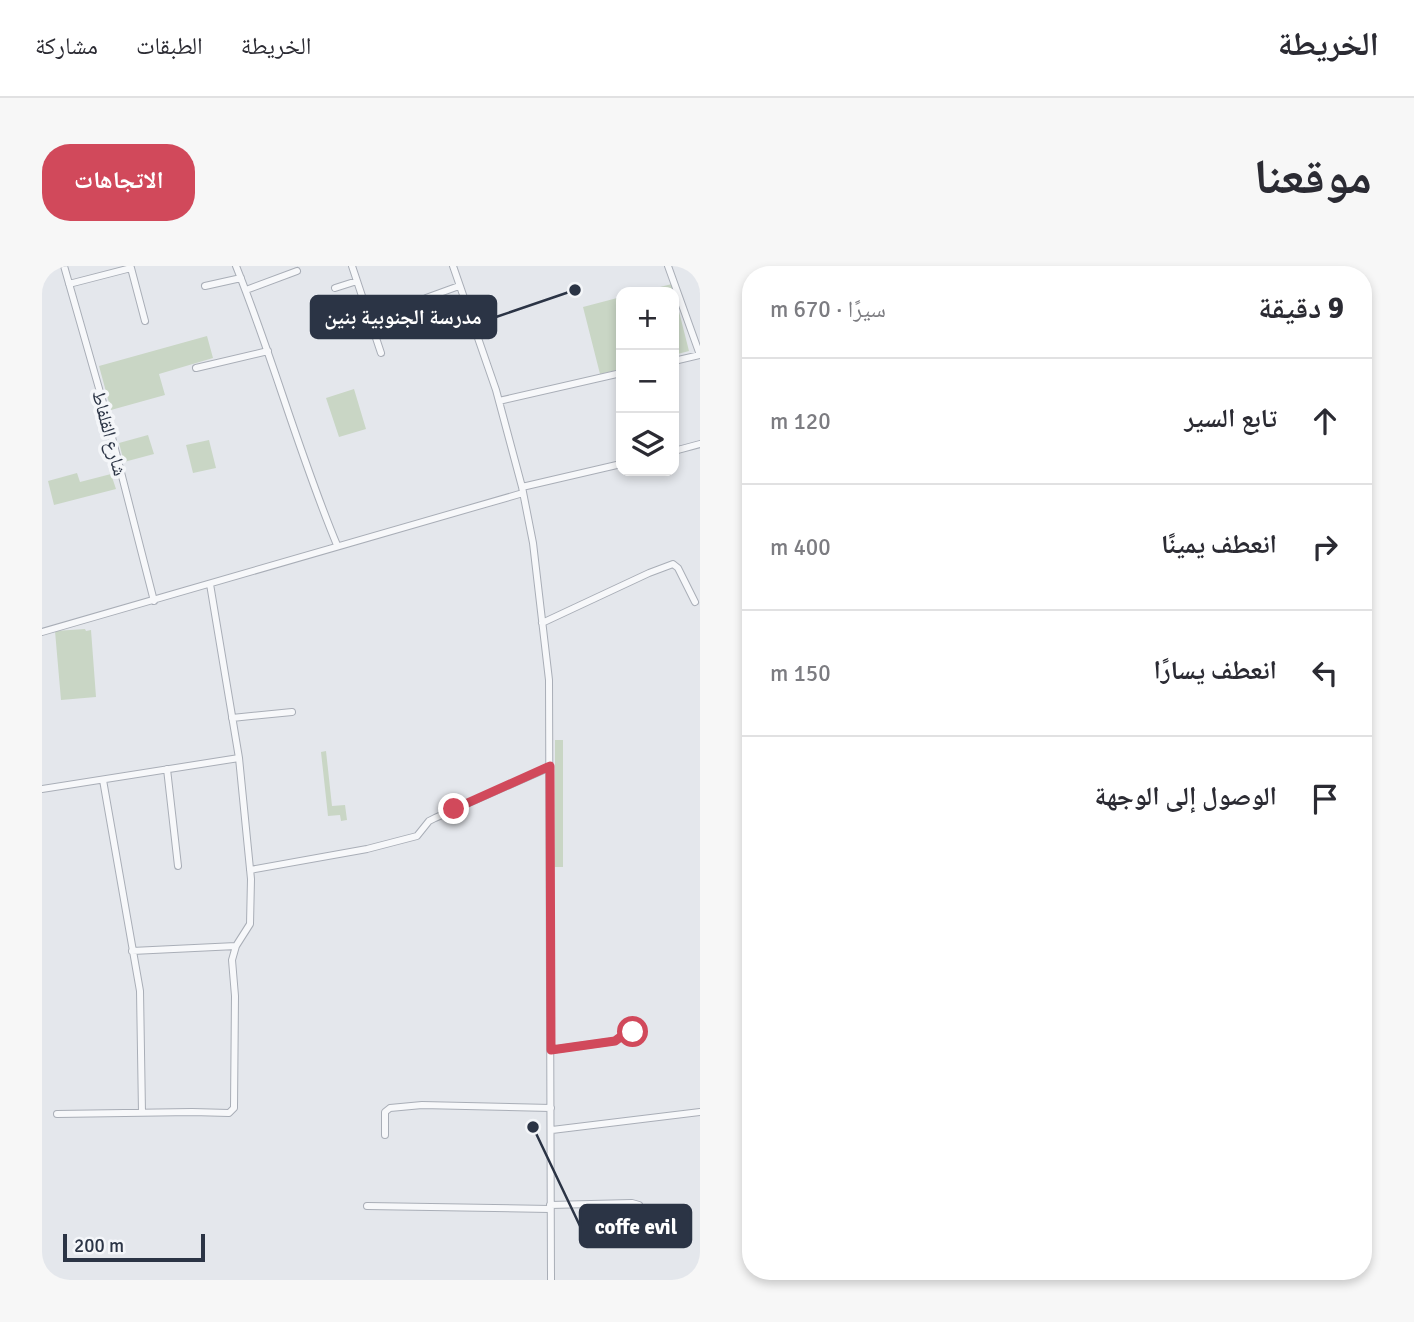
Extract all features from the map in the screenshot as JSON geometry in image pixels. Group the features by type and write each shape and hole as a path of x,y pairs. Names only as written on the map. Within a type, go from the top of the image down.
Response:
{"street":[{"name":"شارع القلفاط","path":"64,266 104,406 154,601"},
{"path":"236,266 321,508 337,545"},
{"path":"352,266 381,353"},
{"path":"453,266 499,401 522,490 533,542 550,705 551,1280"},
{"path":"668,266 700,355 679,360"},
{"path":"69,284 129,267 145,321"},
{"path":"246,290 297,271"},
{"path":"205,286 241,278"},
{"path":"335,288 357,281"},
{"path":"426,298 459,286"},
{"path":"196,368 268,351"},
{"path":"499,401 616,374"},
{"path":"679,450 700,444"},
{"path":"42,632 522,490 616,465"},
{"path":"542,623 673,564 678,568 695,602"},
{"path":"57,1114 229,1113 234,1110 232,960 236,946 250,924 250,870 239,758 210,584"},
{"path":"232,718 292,712"},
{"path":"42,789 239,758"},
{"path":"250,870 367,849 417,836 429,821 550,766"},
{"path":"167,769 178,866"},
{"path":"103,780 140,991 142,1112"},
{"path":"132,951 236,946"},
{"path":"551,1050 615,1041 626,1033 638,1032"},
{"path":"385,1135 385,1112 390,1108 422,1105 551,1108"},
{"path":"552,1130 700,1112"},
{"path":"367,1206 639,1205"}],"green space":[{"path":"616,298 616,370 600,374 583,307"},
{"path":"679,312 689,351 679,354"},
{"path":"207,336 213,358 159,374 165,395 111,410 99,366"},
{"path":"354,389 366,429 339,437 326,398"},
{"path":"148,435 154,454 124,462 119,443"},
{"path":"209,440 216,468 193,473 186,445"},
{"path":"77,473 80,482 111,474 116,489 54,505 48,481"},
{"path":"91,630 96,697 61,700 55,631"},
{"path":"555,740 563,740 563,867 555,867"},
{"path":"326,751 332,806 345,805 347,820 341,821 340,815 328,816 321,752"}],"place":[{"name":"مدرسة الجنوبية بنين","path":"575,290"},
{"name":"coffe evil","path":"533,1127"}],"route":[{"path":"454,809 550,766 551,1050 615,1041 626,1033 633,1032"}]}
